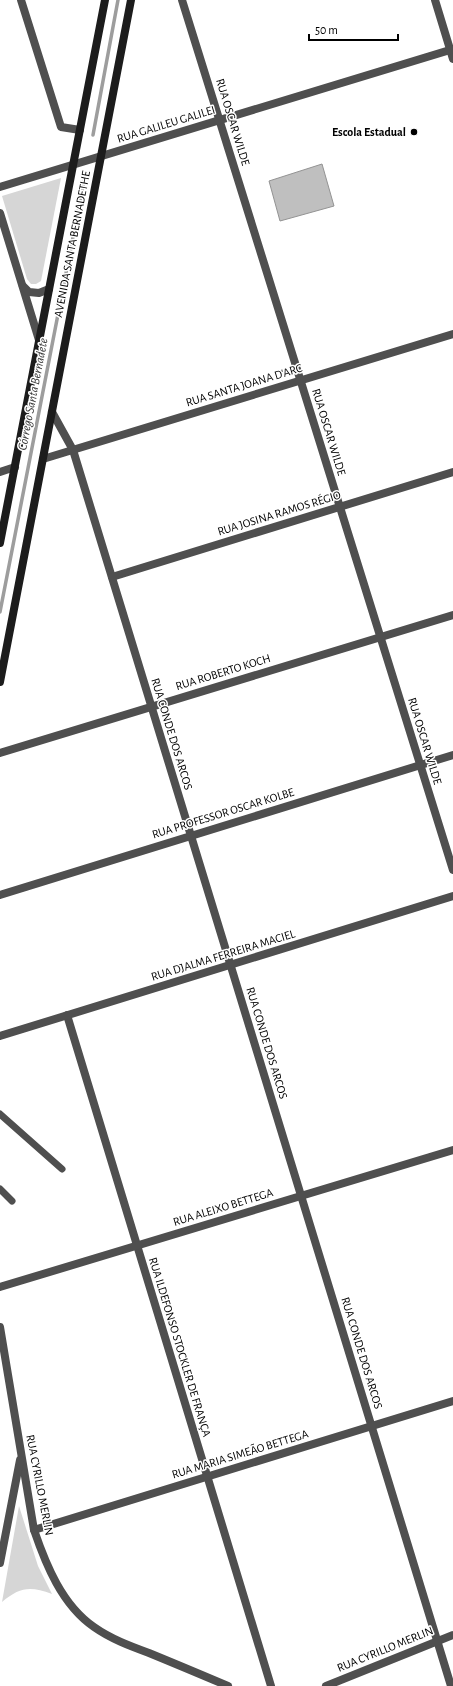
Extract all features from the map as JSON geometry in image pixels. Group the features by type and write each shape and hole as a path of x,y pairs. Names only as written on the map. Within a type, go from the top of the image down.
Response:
{"main road":[{"name":"AVENIDA SANTA BERNADETHE","path":"0,543 105,0"},
{"name":"AVENIDA SANTA BERNADETHE","path":"0,682 131,0"}],"street":[{"path":"21,0 61,127 80,130"},
{"name":"RUA OSCAR WILDE","path":"182,0 453,870"},
{"path":"435,0 452,50 453,59"},
{"name":"RUA GALILEU GALILEI","path":"0,187 452,50"},
{"path":"0,213 39,340"},
{"path":"22,284 29,292 39,293 49,289"},
{"name":"RUA SANTA JOANA D'ARC","path":"43,459 453,334"},
{"name":"RUA CONDE DOS ARCOS","path":"52,412 73,450 451,1686"},
{"path":"0,472 15,468"},
{"name":"RUA JOSINA RAMOS RÉGIO","path":"112,577 453,472"},
{"name":"RUA ROBERTO KOCH","path":"0,753 453,615"},
{"name":"RUA PROFESSOR OSCAR KOLBE","path":"0,895 453,755"},
{"name":"RUA DJALMA FERREIRA MACIEL","path":"0,1036 453,896"},
{"name":"RUA ILDEFONSO STOCKLER DE FRANÇA","path":"67,1015 271,1686"},
{"name":"RUA ALEIXO BETTEGA","path":"0,1287 453,1150"},
{"name":"RUA CYRILLO MERLIN","path":"0,1327 34,1530 43,1556 56,1582 76,1610 93,1627 114,1639 228,1686"},
{"name":"RUA MARIA SIMEÃO BETTEGA","path":"34,1530 453,1401"},
{"path":"0,1563 21,1454"},
{"name":"RUA CYRILLO MERLIN","path":"326,1686 453,1635"}],"lane":[{"path":"0,1114 62,1169"},
{"path":"0,1189 12,1201"}],"shaded area":[{"path":"61,178 41,281 36,284 31,284 27,279 2,196"},
{"path":"19,1506 38,1566 52,1594 44,1591 26,1589 14,1593 2,1602"}],"building":[{"path":"322,164 334,206 280,221 269,181"}],"waterway":[{"name":"Córrego Santa Bernadete","path":"93,135 118,0"},
{"name":"Córrego Santa Bernadete","path":"0,612 84,181"}],"place":[{"name":"Escola Estadual","path":"414,132"}]}
